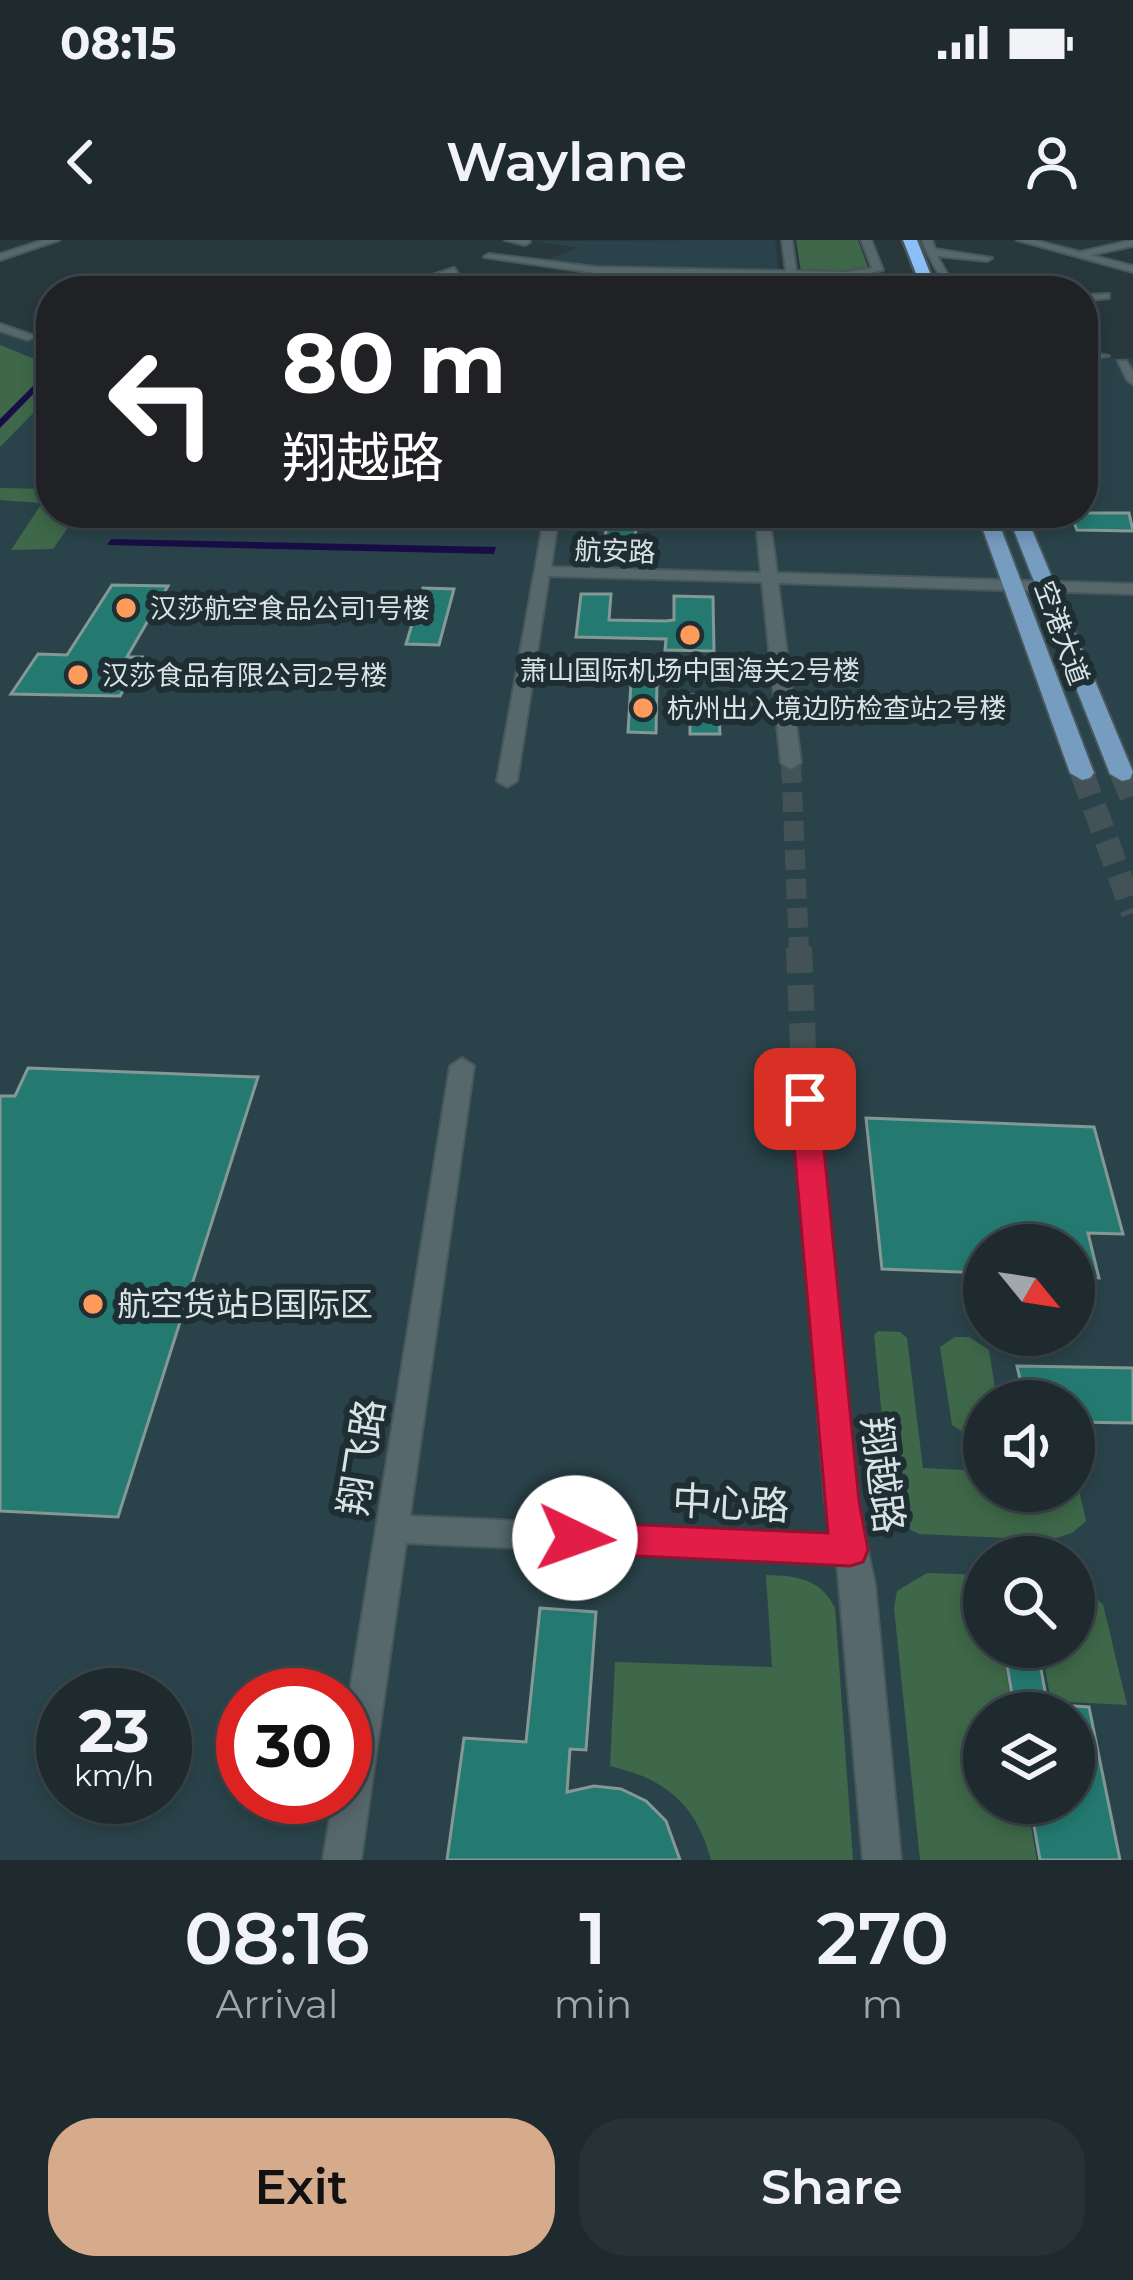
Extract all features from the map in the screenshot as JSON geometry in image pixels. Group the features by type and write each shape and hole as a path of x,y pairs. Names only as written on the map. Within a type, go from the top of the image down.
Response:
{"highway":[{"path":"910,240 924,276"}],"main road":[{"name":"空港大道","path":"991,528 1082,773"},
{"name":"空港大道","path":"1022,528 1122,775"}],"street":[{"path":"0,256 54,240"},
{"path":"510,240 525,242 489,257 595,269 847,275 878,270 866,240"},
{"path":"787,240 791,274"},
{"path":"1022,240 1133,269"},
{"path":"1077,254 1133,243"},
{"path":"930,246 987,258"},
{"path":"930,246 945,276"},
{"path":"438,276 454,271"},
{"path":"1098,297 1105,296"},
{"path":"0,327 28,337"},
{"path":"1098,356 1103,356"},
{"path":"1122,364 1133,380"},
{"path":"507,781 550,528"},
{"path":"763,528 791,763"},
{"name":"航安路","path":"543,571 1133,586"},
{"name":"翔飞路","path":"342,1860 462,1066"},
{"name":"翔越路","path":"770,1076 812,1088 841,1501 858,1585 882,1860"},
{"name":"中心路","path":"392,1529 850,1550"}],"shaded area":[{"path":"775,240 779,272 595,269 539,262 578,248 534,241"},
{"path":"0,332 36,340 36,528 1098,528 1098,359 1133,358 1133,1860 0,1860"},
{"path":"111,539 496,547 494,554 107,545"}],"green space":[{"path":"796,240 858,240 869,270 801,272"},
{"path":"0,345 36,360 36,410 0,447"},
{"path":"0,488 36,489 36,503 0,500"},
{"path":"36,512 36,528 68,528 53,549 11,550"},
{"path":"900,1332 907,1338 923,1468 963,1470 963,1512 1084,1512 1086,1521 1063,1536 919,1534 899,1524 891,1509 874,1335"},
{"path":"963,1337 963,1356 990,1356 994,1380 963,1380 963,1432 952,1425 940,1347"},
{"path":"927,1573 963,1574 963,1668 1006,1668 1010,1692 963,1692 963,1824 1031,1824 1037,1860 920,1860 894,1608 897,1591"},
{"path":"766,1575 815,1585 835,1608 853,1860 711,1860 697,1824 676,1797 647,1778 610,1766 615,1662 772,1667"},
{"path":"1095,1598 1103,1604 1127,1705 1095,1703 1095,1692 1049,1692 1045,1668 1095,1668"}],"building":[{"path":"1098,513 1129,513 1133,531 1077,530 1098,528"},
{"path":"606,528 636,528 635,537 605,536"},
{"path":"112,585 168,586 127,657 142,657 120,696 11,694 38,654 67,655"},
{"path":"423,588 454,589 439,645 406,644"},
{"path":"581,594 611,594 609,620 674,620 674,596 713,597 714,651 665,650 666,639 576,637"},
{"name":"杭州出入境边防检查站2号楼","path":"631,683 657,683 656,733 628,732"},
{"path":"690,695 718,696 720,734 690,734"},
{"name":"航空货站B国际区","path":"28,1068 258,1077 118,1517 0,1511 0,1096 15,1096"},
{"path":"866,1118 1094,1127 1123,1234 1095,1233 1095,1224 963,1224 963,1272 882,1269"},
{"path":"1017,1366 1133,1368 1133,1423 1095,1422 1095,1380 1020,1380"},
{"path":"540,1608 596,1612 586,1750 570,1749 567,1792 594,1786 621,1789 646,1801 666,1821 680,1860 447,1860 464,1738 526,1742"},
{"path":"1008,1668 1041,1668 1045,1692 1012,1692"},
{"path":"1095,1737 1120,1860 1040,1860 1034,1824 1095,1824"}],"waterway":[{"path":"0,425 36,387"}],"tunnel":[{"path":"791,763 799,950"},
{"path":"1082,773 1133,913"},
{"path":"1122,774 1133,800"},
{"path":"799,947 805,1099"}],"place":[{"name":"汉莎航空食品公司1号楼","path":"126,608"},
{"name":"萧山国际机场中国海关2号楼","path":"690,635"},
{"name":"汉莎食品有限公司2号楼","path":"78,675"},
{"name":"杭州出入境边防检查站2号楼","path":"643,708"},
{"name":"航空货站B国际区","path":"93,1304"}],"route":[{"path":"575,1538 850,1550 841,1501 805,1099"}]}
